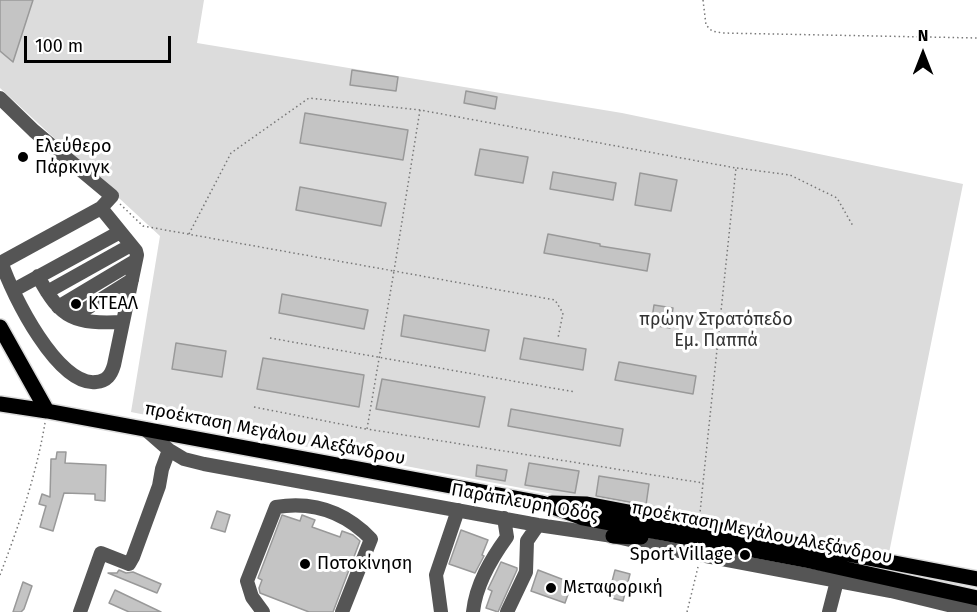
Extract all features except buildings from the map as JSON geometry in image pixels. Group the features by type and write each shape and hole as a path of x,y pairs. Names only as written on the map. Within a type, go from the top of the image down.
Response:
{"main road":[{"path":"0,327 47,411"},
{"name":"προέκταση Μεγάλου Αλεξάνδρου","path":"0,404 542,503 587,504 977,579"},
{"name":"προέκταση Μεγάλου Αλεξάνδρου","path":"542,503 583,518 810,561 977,598"},
{"path":"613,536 686,537"}],"street":[{"path":"0,98 34,131 112,196 101,208 3,262 29,322 43,344 76,378 90,383 102,381 111,375 137,252 101,208"},
{"path":"14,290 120,232"},
{"path":"47,292 130,244"},
{"path":"58,307 135,261"},
{"path":"39,276 58,307 73,317 88,322 123,322"},
{"path":"73,317 132,280"},
{"name":"Παράπλευρη Οδός","path":"145,429 169,450 184,459 204,464 538,525 613,536 977,612"},
{"path":"81,612 101,553 129,564 133,557 159,486 169,450"},
{"path":"321,508 326,486"},
{"path":"263,612 252,597 247,581 276,507 299,505 321,508 354,523 371,539 342,612"},
{"path":"441,612 436,575 458,510"},
{"path":"473,612 481,582 493,556 507,537 504,518"},
{"path":"507,612 526,572 527,541 538,525"},
{"path":"507,537 517,541 527,541"},
{"path":"829,612 837,581"}],"path":[{"path":"703,0 706,25 722,33 977,38"},
{"path":"189,234 231,153 309,98 420,110 790,176 837,198 853,226"},
{"path":"367,429 420,110"},
{"path":"698,526 736,168"},
{"path":"112,196 143,226 555,300 563,313 558,338"},
{"path":"270,338 575,392"},
{"path":"254,407 367,429 703,483"},
{"path":"0,575 20,522 39,458 47,411"},
{"path":"687,612 701,555"}],"green space":[{"name":"πρώην Στρατόπεδο Εμ. Παππά","path":"0,0 204,0 197,43 622,113 963,184 888,558 131,412 160,236 0,88"}],"place":[{"name":"Ελεύθερο Πάρκινγκ","path":"23,157"},
{"name":"ΚΤΕΑΛ","path":"76,304"},
{"name":"Sport Village","path":"745,555"},
{"name":"Ποτοκίνηση","path":"305,564"},
{"name":"Μεταφορική","path":"551,588"}]}
